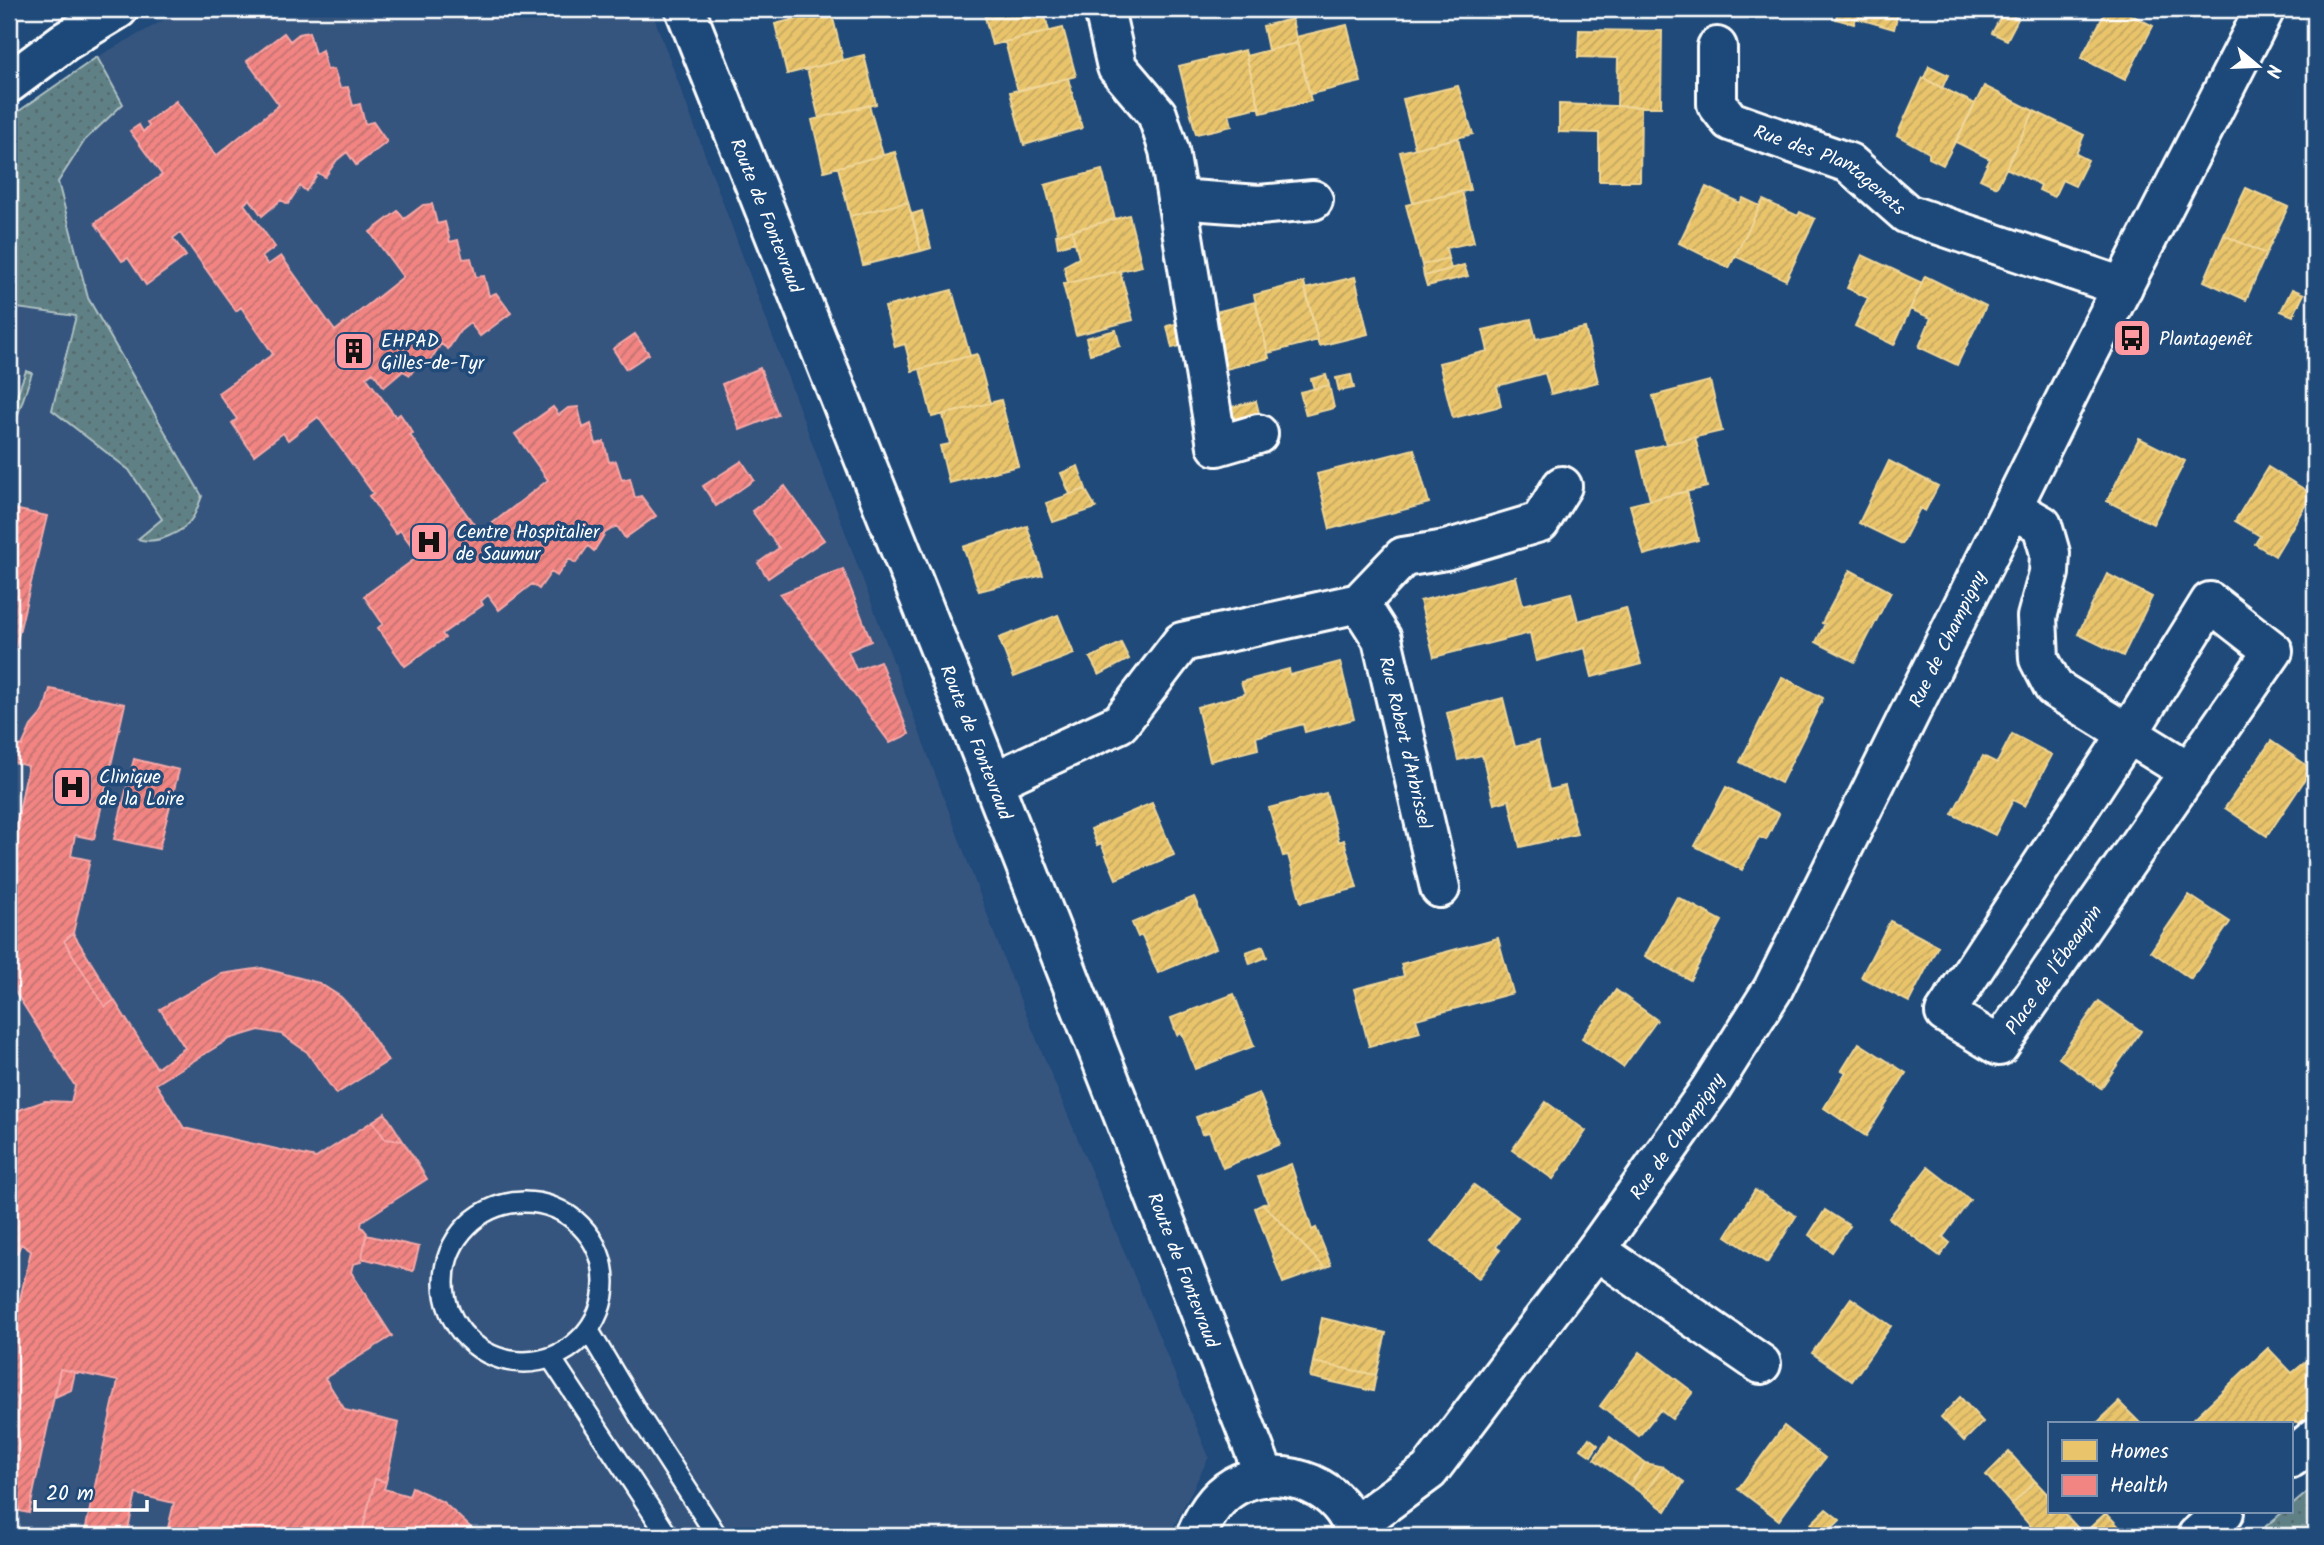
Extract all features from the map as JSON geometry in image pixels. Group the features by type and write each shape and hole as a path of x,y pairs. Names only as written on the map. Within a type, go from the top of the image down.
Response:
{"street":[{"path":"9,83 64,42 118,9"},
{"name":"Route de Fontevraud","path":"685,9 993,782 1265,1477"},
{"path":"1104,9 1117,67 1157,114 1169,150 1217,446 1258,434"},
{"name":"Rue de Champigny","path":"1354,1532 1429,1471 1596,1250 1710,1089 1773,989 2123,287 2265,9"},
{"name":"Rue des Plantagenets","path":"1717,47 1717,104 1730,121 1849,163 1907,214 2123,287"},
{"path":"1177,199 1259,205 1313,200"},
{"path":"993,782 1120,723 1182,642 1359,603 1403,557 1446,550 1540,522 1562,486"},
{"path":"2014,509 2042,525 2050,553 2049,573 2037,617 2039,659 2054,688 2190,772"},
{"name":"Place de l'Ébeaupin","path":"2210,601 2273,652 1999,1046 1945,1013 2128,734 2210,601"},
{"name":"Rue Robert d'Arbrissel","path":"1359,603 1382,639 1440,888"},
{"path":"1596,1250 1761,1364"},
{"path":"2292,1457 2315,1438"},
{"path":"1196,1536 1203,1517 1219,1498 1240,1484 1265,1477 1292,1477 1318,1486 1339,1504 1354,1532"},
{"path":"2197,1536 2222,1514"}],"lane":[{"path":"511,1202 539,1203 565,1213 581,1225 597,1248 604,1276 601,1306 589,1331 551,1358 524,1363 496,1359 472,1344 454,1323 445,1296 444,1270 453,1244 467,1225 491,1209 511,1202"},
{"path":"589,1331 640,1417 717,1536"},
{"path":"551,1358 668,1536"}],"shaded area":[{"name":"Centre Hospitalier de Saumur","path":"184,9 651,9 1006,965 1209,1457 1169,1536 9,1536 9,118 97,57"}],"green space":[{"path":"97,57 123,104 85,140 58,182 88,298 202,496 189,523 176,533 152,540 138,539 162,519 129,470 52,410 76,316 9,307 9,118"},
{"path":"26,371 32,373 11,435 9,424 14,407 9,406 9,400 15,400"},
{"path":"2315,1486 2315,1536 2254,1536 2281,1514 2292,1514 2292,1505"}],"building: Homes":[{"path":"983,9 1043,9 1049,31 992,45"},
{"path":"1838,9 1899,9 1894,29 1856,18 1854,24 1836,19"},
{"path":"2107,9 2120,9 2153,26 2125,80 2081,58"},
{"path":"831,10 843,60 787,74 775,24"},
{"path":"2004,11 2018,19 2007,40 1992,33"},
{"path":"1292,19 1297,43 1268,50 1263,26"},
{"path":"1347,25 1361,82 1310,94 1296,37"},
{"path":"1063,28 1076,76 1018,91 1005,42"},
{"path":"1579,30 1662,31 1661,107 1617,106 1618,58 1578,57"},
{"path":"1297,43 1311,101 1261,113 1246,56"},
{"path":"1245,50 1259,107 1229,114 1232,126 1196,134 1179,66"},
{"path":"864,55 876,104 819,118 807,69"},
{"path":"1929,66 1948,75 1942,88 1924,78"},
{"path":"1068,78 1082,128 1024,145 1010,92"},
{"path":"1923,78 1975,104 1943,165 1929,158 1929,153 1897,135"},
{"path":"1458,86 1473,134 1415,148 1403,99"},
{"path":"1984,86 2034,111 1997,187 1980,179 1990,159 1956,142"},
{"path":"1559,104 1641,107 1640,181 1599,181 1599,133 1559,132"},
{"path":"869,105 883,155 824,171 812,120"},
{"path":"2034,111 2084,135 2076,154 2088,160 2075,186 2062,180 2054,197 2039,190 2041,185 2006,168"},
{"path":"1458,138 1470,190 1413,203 1400,152"},
{"path":"895,152 908,202 850,216 838,167"},
{"path":"1102,170 1115,219 1058,234 1045,185"},
{"path":"1706,187 1740,203 1743,198 1760,206 1729,268 1679,243"},
{"path":"2246,188 2288,207 2266,254 2224,235"},
{"path":"1462,191 1474,242 1446,248 1448,258 1422,265 1406,205"},
{"path":"1763,200 1798,216 1800,212 1815,219 1786,280 1735,256"},
{"path":"908,202 921,251 863,265 850,216"},
{"path":"922,211 931,248 921,251 912,214"},
{"path":"1129,215 1142,266 1068,283 1064,266 1079,258 1072,231"},
{"path":"1072,231 1074,242 1058,247 1056,235"},
{"path":"2224,235 2266,254 2246,300 2204,281"},
{"path":"1862,255 1922,283 1894,345 1855,326 1868,298 1847,288"},
{"path":"1448,258 1451,269 1424,276 1422,265"},
{"path":"1464,265 1468,276 1427,286 1424,276"},
{"path":"1120,271 1133,320 1076,335 1063,284"},
{"path":"1925,276 1986,306 1957,365 1919,347 1931,318 1910,309"},
{"path":"1355,277 1368,334 1319,346 1305,289"},
{"path":"1304,282 1318,340 1268,353 1254,295"},
{"path":"2292,289 2304,294 2293,316 2281,311"},
{"path":"952,290 970,356 912,371 905,344 895,347 885,307"},
{"path":"1255,302 1269,358 1218,371 1204,315"},
{"path":"1531,319 1536,339 1585,328 1598,382 1551,394 1545,373 1497,386 1501,406 1453,418 1439,363 1488,351 1483,330"},
{"path":"1188,321 1194,342 1172,348 1167,326"},
{"path":"1116,330 1120,346 1090,354 1086,338"},
{"path":"977,354 990,403 932,417 920,369"},
{"path":"1326,375 1329,385 1314,389 1311,379"},
{"path":"1351,375 1354,388 1339,391 1336,378"},
{"path":"1710,381 1722,431 1666,444 1653,396"},
{"path":"1329,385 1334,408 1306,415 1300,392"},
{"path":"1001,400 1018,466 949,483 940,446 950,444 943,415"},
{"path":"1256,401 1260,417 1231,424 1228,408"},
{"path":"1695,437 1707,487 1650,500 1638,451"},
{"path":"2139,438 2185,461 2153,524 2107,501"},
{"path":"1414,449 1429,503 1330,529 1317,474"},
{"path":"1889,461 1938,486 1925,511 1920,508 1902,544 1859,523"},
{"path":"1078,466 1086,489 1070,494 1061,473"},
{"path":"2268,467 2312,494 2275,556 2255,544 2260,536 2235,521"},
{"path":"1085,489 1096,508 1053,522 1046,503"},
{"path":"1687,491 1698,540 1644,555 1630,505"},
{"path":"1027,526 1043,575 979,591 963,547"},
{"path":"1850,570 1891,592 1855,662 1816,642 1825,624 1822,623"},
{"path":"2107,574 2152,597 2123,656 2078,634"},
{"path":"1516,577 1523,605 1571,593 1578,621 1626,608 1641,664 1592,677 1585,648 1536,661 1530,633 1434,657 1420,601"},
{"path":"1058,615 1074,654 1014,677 999,638"},
{"path":"1121,643 1129,659 1099,675 1090,658"},
{"path":"1340,662 1354,719 1305,732 1303,724 1256,737 1258,749 1210,761 1197,707 1245,694 1241,682 1289,669 1290,675"},
{"path":"1782,677 1823,698 1781,783 1740,762"},
{"path":"1503,698 1515,747 1538,741 1549,790 1565,786 1577,834 1520,847 1509,800 1494,804 1482,755 1458,760 1447,713"},
{"path":"2012,734 2052,755 2025,806 2013,800 1995,835 1952,814 1983,756 1997,763"},
{"path":"2271,741 2312,769 2267,836 2225,808"},
{"path":"1726,787 1779,814 1766,840 1759,837 1742,870 1695,846"},
{"path":"1326,793 1339,842 1344,840 1357,888 1301,902 1288,855 1283,856 1269,808"},
{"path":"1152,803 1174,855 1116,879 1101,843 1097,845 1091,829"},
{"path":"2189,895 2230,922 2191,979 2151,951"},
{"path":"1194,897 1216,948 1158,973 1142,935 1138,937 1132,923"},
{"path":"1677,897 1722,921 1690,980 1645,956"},
{"path":"1890,921 1938,946 1909,1002 1861,977"},
{"path":"1498,938 1513,993 1416,1019 1420,1032 1369,1046 1354,989 1404,976 1401,964"},
{"path":"1263,946 1267,957 1250,964 1246,952"},
{"path":"1616,990 1657,1020 1623,1067 1582,1038"},
{"path":"1234,994 1254,1046 1195,1069 1182,1033 1177,1035 1171,1018"},
{"path":"2099,1001 2141,1031 2101,1088 2059,1058"},
{"path":"1859,1043 1906,1073 1866,1136 1824,1108 1846,1072 1842,1070"},
{"path":"1259,1093 1280,1144 1223,1168 1209,1132 1202,1134 1196,1117"},
{"path":"1546,1102 1586,1131 1553,1179 1512,1150"},
{"path":"1291,1164 1312,1230 1316,1228 1331,1265 1325,1268 1263,1204 1268,1203 1258,1177"},
{"path":"1928,1167 1970,1200 1943,1237 1950,1243 1940,1256 1889,1218"},
{"path":"1474,1185 1518,1217 1496,1247 1500,1250 1479,1278 1431,1242"},
{"path":"1755,1190 1796,1216 1767,1263 1726,1236"},
{"path":"1263,1204 1325,1268 1283,1283 1255,1208"},
{"path":"1825,1210 1850,1226 1832,1252 1809,1235"},
{"path":"1851,1298 1891,1326 1852,1381 1812,1353"},
{"path":"1322,1318 1386,1333 1376,1375 1313,1362"},
{"path":"2268,1348 2292,1373 2315,1354 2315,1411 2299,1424 2296,1421 2292,1424 2292,1422 2190,1422"},
{"path":"1640,1352 1693,1392 1672,1419 1660,1410 1639,1436 1600,1406"},
{"path":"1313,1362 1376,1375 1373,1391 1310,1377"},
{"path":"1960,1397 1983,1422 1964,1441 1941,1417"},
{"path":"2119,1402 2139,1422 2098,1422"},
{"path":"1784,1426 1825,1458 1779,1520 1738,1489"},
{"path":"1610,1437 1645,1463 1630,1485 1594,1459"},
{"path":"1589,1438 1598,1445 1591,1456 1581,1449"},
{"path":"2009,1452 2035,1481 2012,1505 1986,1475"},
{"path":"1645,1463 1663,1467 1644,1495 1630,1485"},
{"path":"1663,1467 1684,1482 1666,1511 1644,1495"},
{"path":"2035,1481 2048,1495 2048,1514 2065,1514 2085,1536 2039,1536 2012,1505"},
{"path":"1826,1509 1840,1520 1825,1535 1811,1524"},
{"path":"2107,1514 2128,1536 2085,1536 2083,1534"}],"building: Health":[{"name":"EHPAD Gilles-de-Tyr","path":"309,32 315,54 322,50 327,70 334,69 340,88 348,87 353,106 360,104 365,124 373,122 387,142 356,165 347,152 337,160 325,177 318,173 306,191 300,186 288,204 281,200 262,216 250,199 244,204 275,247 262,257 268,265 281,256 335,331 403,277 370,232 398,211 404,219 423,205 432,204 437,224 445,222 450,242 458,240 463,259 471,258 476,277 484,276 489,296 496,293 511,313 480,336 470,323 460,331 448,349 441,344 429,362 422,358 410,375 403,371 384,387 373,372 366,377 396,417 400,414 413,433 410,435 480,533 548,480 515,434 553,407 559,415 568,408 578,407 583,428 591,424 596,444 604,442 609,462 616,461 622,480 630,478 635,498 641,496 656,516 625,538 617,526 605,533 594,551 588,546 576,563 569,559 557,576 551,572 539,589 532,584 499,610 488,595 481,601 483,605 442,634 445,638 405,666 378,628 383,624 364,596 419,556 400,530 396,534 369,496 373,493 318,417 288,440 283,433 254,455 232,423 237,419 218,393 273,354 241,307 236,311 180,233 173,238 186,256 146,285 128,258 122,261 95,223 162,175 130,131 139,125 143,132 149,126 147,122 176,101 216,156 279,105 247,61 284,33 290,41 299,34"},
{"path":"635,334 649,354 626,369 613,349"},
{"path":"760,368 778,415 740,430 722,384"},
{"path":"742,461 754,480 716,506 703,486"},
{"path":"785,486 824,540 768,578 758,563 779,548 752,511"},
{"path":"9,508 47,516 11,666 9,665"},
{"path":"843,569 871,641 848,651 856,670 880,661 909,734 890,743 780,594"},
{"path":"50,689 125,704 94,839 75,835 71,856 90,860 73,933 64,941 105,1007 114,1000 157,1068 185,1048 160,1009 221,974 262,968 319,983 341,997 357,1014 388,1061 336,1094 307,1052 281,1034 259,1030 229,1039 156,1084 184,1128 316,1158 373,1121 385,1139 403,1141 427,1179 362,1221 361,1226 367,1233 361,1262 353,1264 351,1272 392,1336 325,1378 345,1410 399,1423 386,1482 375,1479 361,1536 166,1536 174,1503 136,1494 127,1533 140,1536 84,1536 118,1381 60,1369 29,1513 11,1509 9,1518 9,1347 31,1251 21,1244 17,1253 9,1248 9,1105 13,1112 45,1101 71,1102 75,1086 9,982 9,862 28,766 13,762 17,745 22,746 31,726 44,711"},
{"path":"134,759 179,770 159,849 114,839"},
{"path":"73,933 114,1000 105,1007 64,941"},
{"path":"385,1113 403,1141 385,1139 373,1121"},
{"path":"366,1235 419,1247 413,1271 362,1258"},
{"path":"60,1369 75,1372 71,1390 55,1397"},
{"path":"375,1479 386,1482 384,1489 409,1496 412,1487 443,1502 480,1536 372,1536 362,1533"}],"place":[{"name":"Plantagenêt","path":"2132,338"},
{"name":"EHPAD Gilles-de-Tyr","path":"354,351"},
{"name":"Centre Hospitalier de Saumur","path":"429,542"},
{"name":"Clinique de la Loire","path":"72,787"}]}
